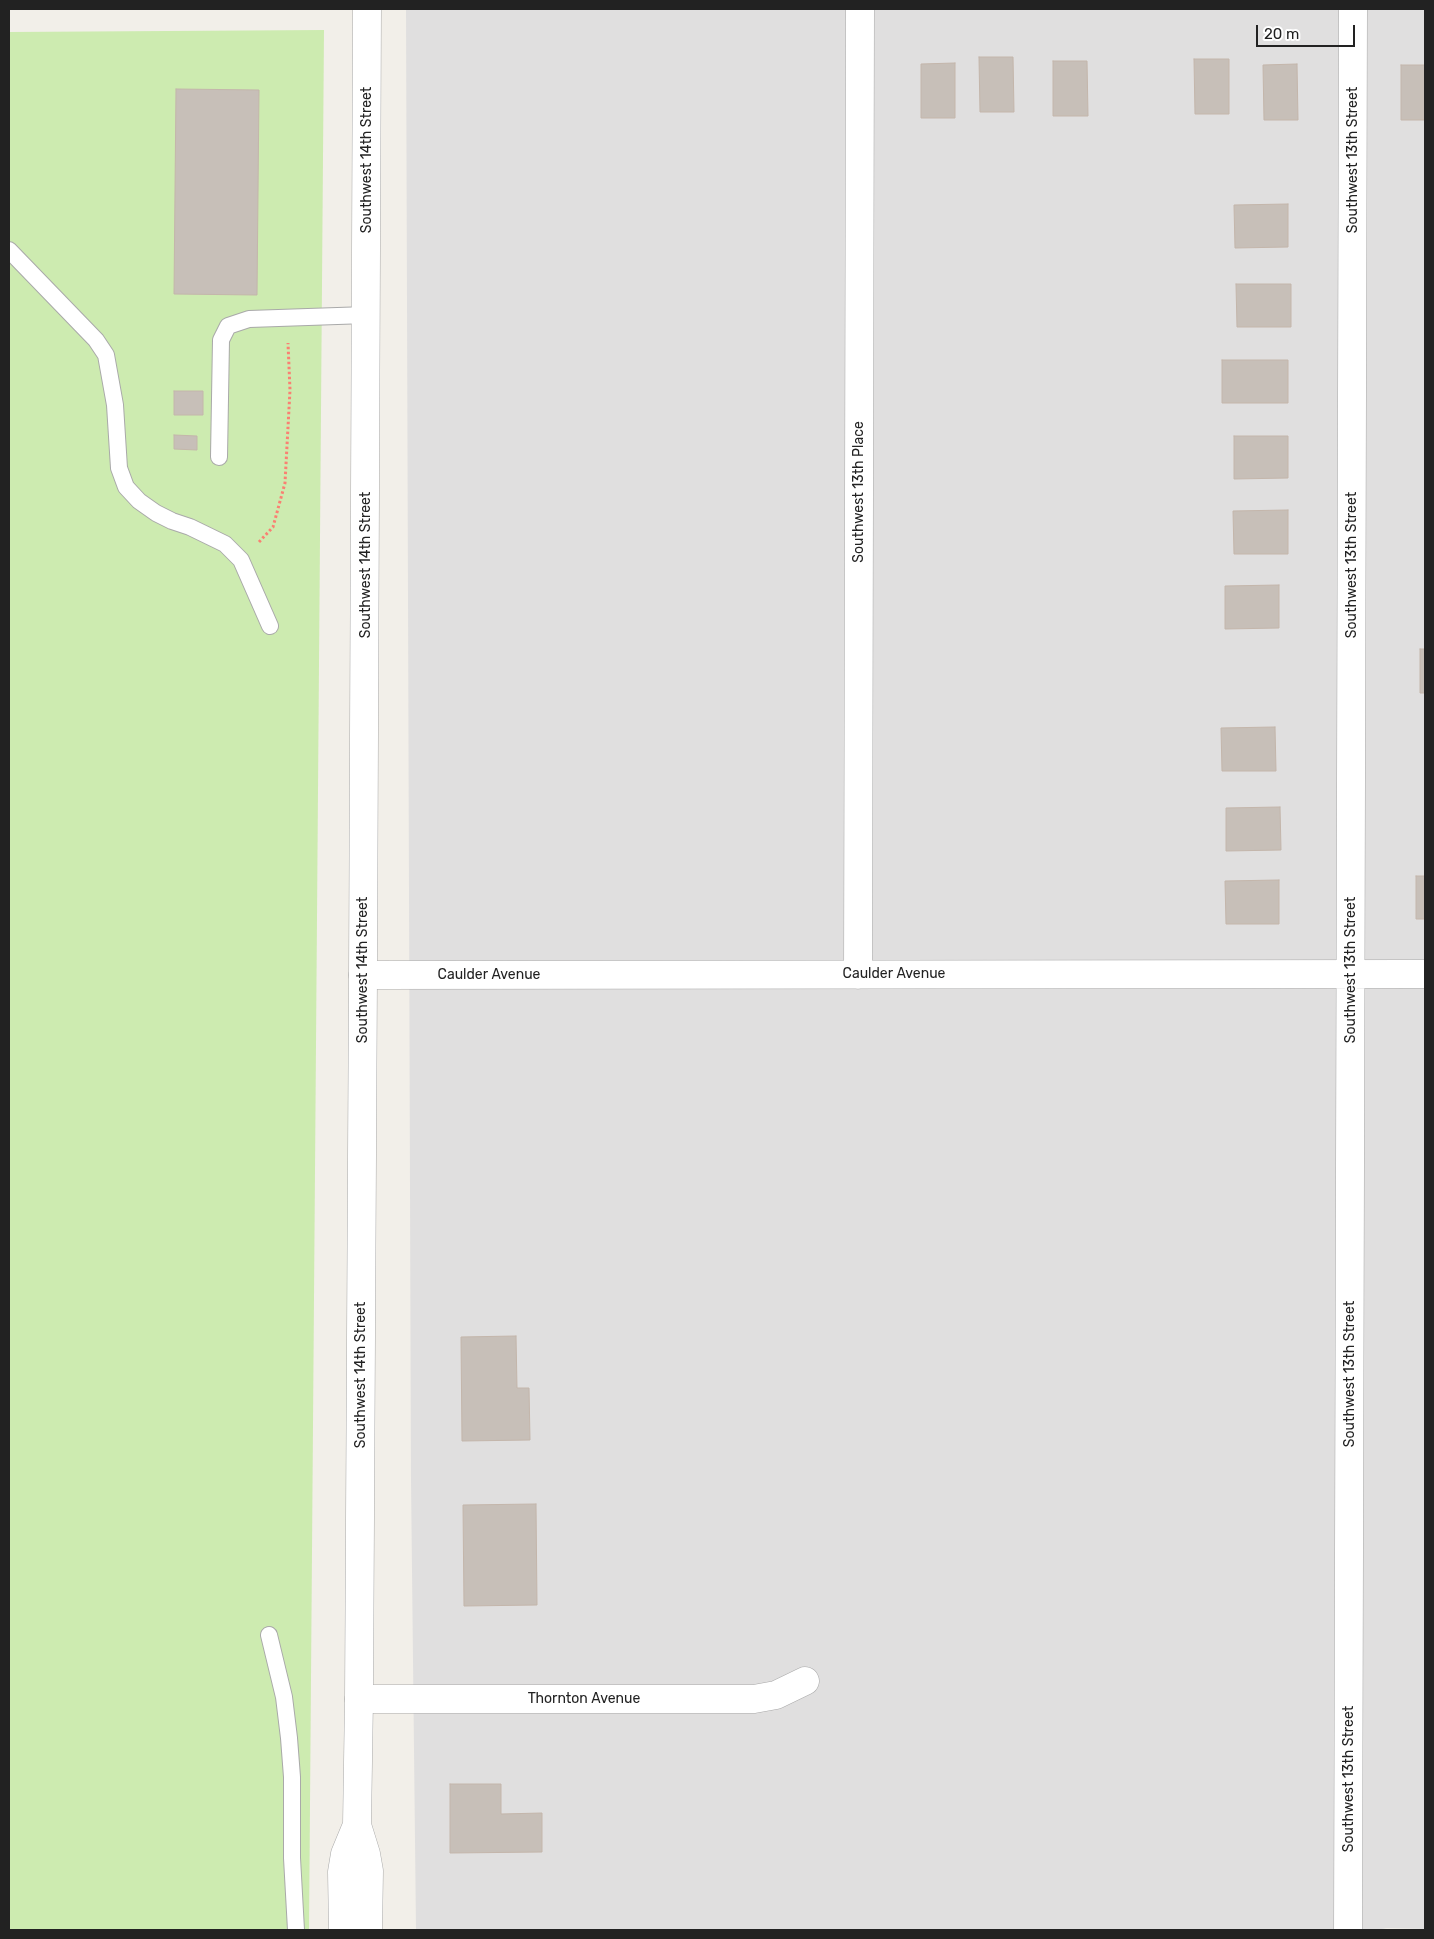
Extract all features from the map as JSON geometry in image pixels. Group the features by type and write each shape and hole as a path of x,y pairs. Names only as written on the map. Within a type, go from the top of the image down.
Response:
{"street":[{"name":"Southwest 14th Street","path":"367,9 367,315 357,1824 369,1871 368,1930"},
{"name":"Southwest 13th Place","path":"858,974 860,9"},
{"name":"Southwest 13th Street","path":"1348,1930 1353,9"},
{"name":"Caulder Avenue","path":"363,975 1425,974"},
{"name":"Thornton Avenue","path":"359,1699 754,1699 776,1695 805,1681"},
{"path":"343,1930 342,1872 345,1854 357,1824"}],"lane":[{"path":"9,250 96,340 106,355 115,405 119,468 126,488 139,501 156,513 225,544 241,560 270,626"},
{"path":"219,457 221,340 228,326 249,319 367,315"},
{"path":"269,1635 284,1697 289,1738 292,1777 292,1858 296,1930"}],"path":[{"path":"241,560 273,527 285,483 290,390 288,339"}],"shaded area":[{"path":"406,9 1425,9 1425,1929 416,1930 411,1480"}],"green space":[{"path":"324,30 309,1930 9,1930 9,32"}],"building":[{"path":"979,57 1013,57 1014,112 980,112"},
{"path":"1194,59 1229,59 1229,114 1195,114"},
{"path":"1053,61 1087,61 1088,116 1053,116"},
{"path":"955,63 955,118 921,118 921,64"},
{"path":"1297,64 1298,120 1264,120 1263,65"},
{"path":"1401,65 1425,65 1425,120 1401,120"},
{"path":"176,89 259,90 257,295 174,294"},
{"path":"1288,204 1288,247 1235,248 1234,205"},
{"path":"1236,284 1291,284 1291,327 1237,327"},
{"path":"1222,360 1288,360 1288,403 1222,403"},
{"path":"174,391 203,391 203,415 174,415"},
{"path":"174,435 197,436 197,450 174,449"},
{"path":"1234,436 1288,436 1288,478 1234,479"},
{"path":"1288,510 1288,554 1234,554 1233,511"},
{"path":"1279,585 1279,628 1225,629 1225,586"},
{"path":"1420,649 1425,649 1425,693 1420,693"},
{"path":"1275,727 1276,771 1222,771 1221,728"},
{"path":"1280,807 1281,850 1226,851 1226,808"},
{"path":"1416,876 1425,876 1425,919 1416,919"},
{"path":"1279,880 1279,924 1226,924 1225,881"},
{"path":"516,1336 517,1388 529,1388 530,1440 462,1441 461,1337"},
{"path":"536,1504 537,1605 464,1606 463,1505"},
{"path":"450,1784 501,1784 501,1814 542,1813 542,1852 450,1853"}]}
